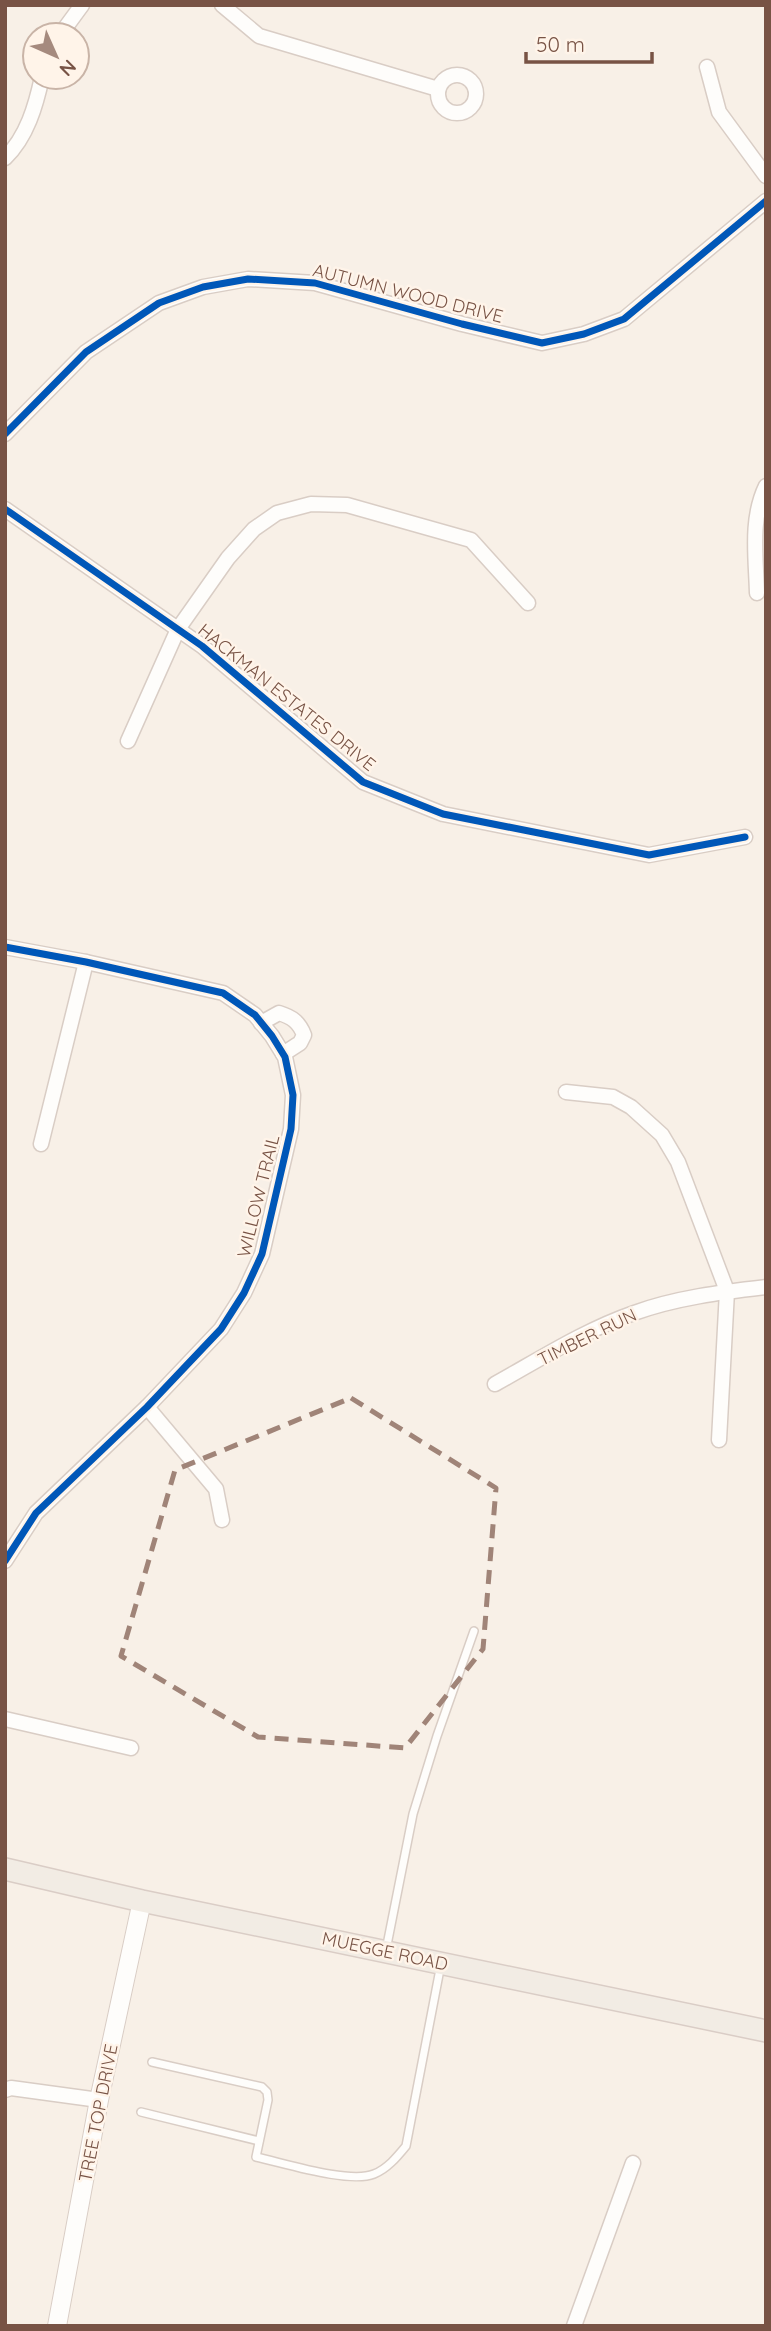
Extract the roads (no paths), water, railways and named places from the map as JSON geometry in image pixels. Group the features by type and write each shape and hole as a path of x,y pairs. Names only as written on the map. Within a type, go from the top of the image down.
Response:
{"main road":[{"name":"MUEGGE ROAD","path":"5,1869 142,1901 766,2031"}],"street":[{"path":"70,21 82,5"},
{"path":"222,5 259,36 438,89"},
{"path":"707,67 719,112 766,176"},
{"path":"5,158 25,130 39,91"},
{"name":"AUTUMN WOOD DRIVE","path":"5,434 86,352 159,303 203,287 248,279 314,283 461,324 542,343 584,334 624,319 766,201"},
{"path":"757,593 755,534 760,499 766,486"},
{"path":"128,741 178,629 228,558 254,529 277,513 311,504 347,505 471,540 528,603"},
{"name":"HACKMAN ESTATES DRIVE","path":"5,509 202,646 363,782 443,814 649,855 744,837"},
{"name":"WILLOW TRAIL","path":"5,947 223,993 255,1015 283,1054 293,1095 291,1129 262,1254 244,1293 221,1329 147,1407 36,1513 5,1561"},
{"path":"41,1144 86,962"},
{"path":"261,1023 279,1013 291,1016 301,1026 304,1035 300,1043 283,1054"},
{"path":"566,1092 613,1097 631,1107 662,1135 678,1161 727,1291 719,1440"},
{"name":"TIMBER RUN","path":"495,1384 596,1329 635,1312 727,1291 766,1287"},
{"path":"147,1407 216,1489 222,1520"},
{"path":"5,1718 131,1748"},
{"name":"TREE TOP DRIVE","path":"57,2326 99,2100 142,1901"},
{"path":"5,2090 11,2088 99,2100"},
{"path":"574,2326 633,2163"}],"lane":[{"path":"386,1952 413,1814 474,1631"},
{"path":"152,2062 262,2087 267,2092 268,2100 256,2157 354,2179 374,2174 394,2161 406,2146 441,1963"},
{"path":"141,2112 259,2141"}]}
